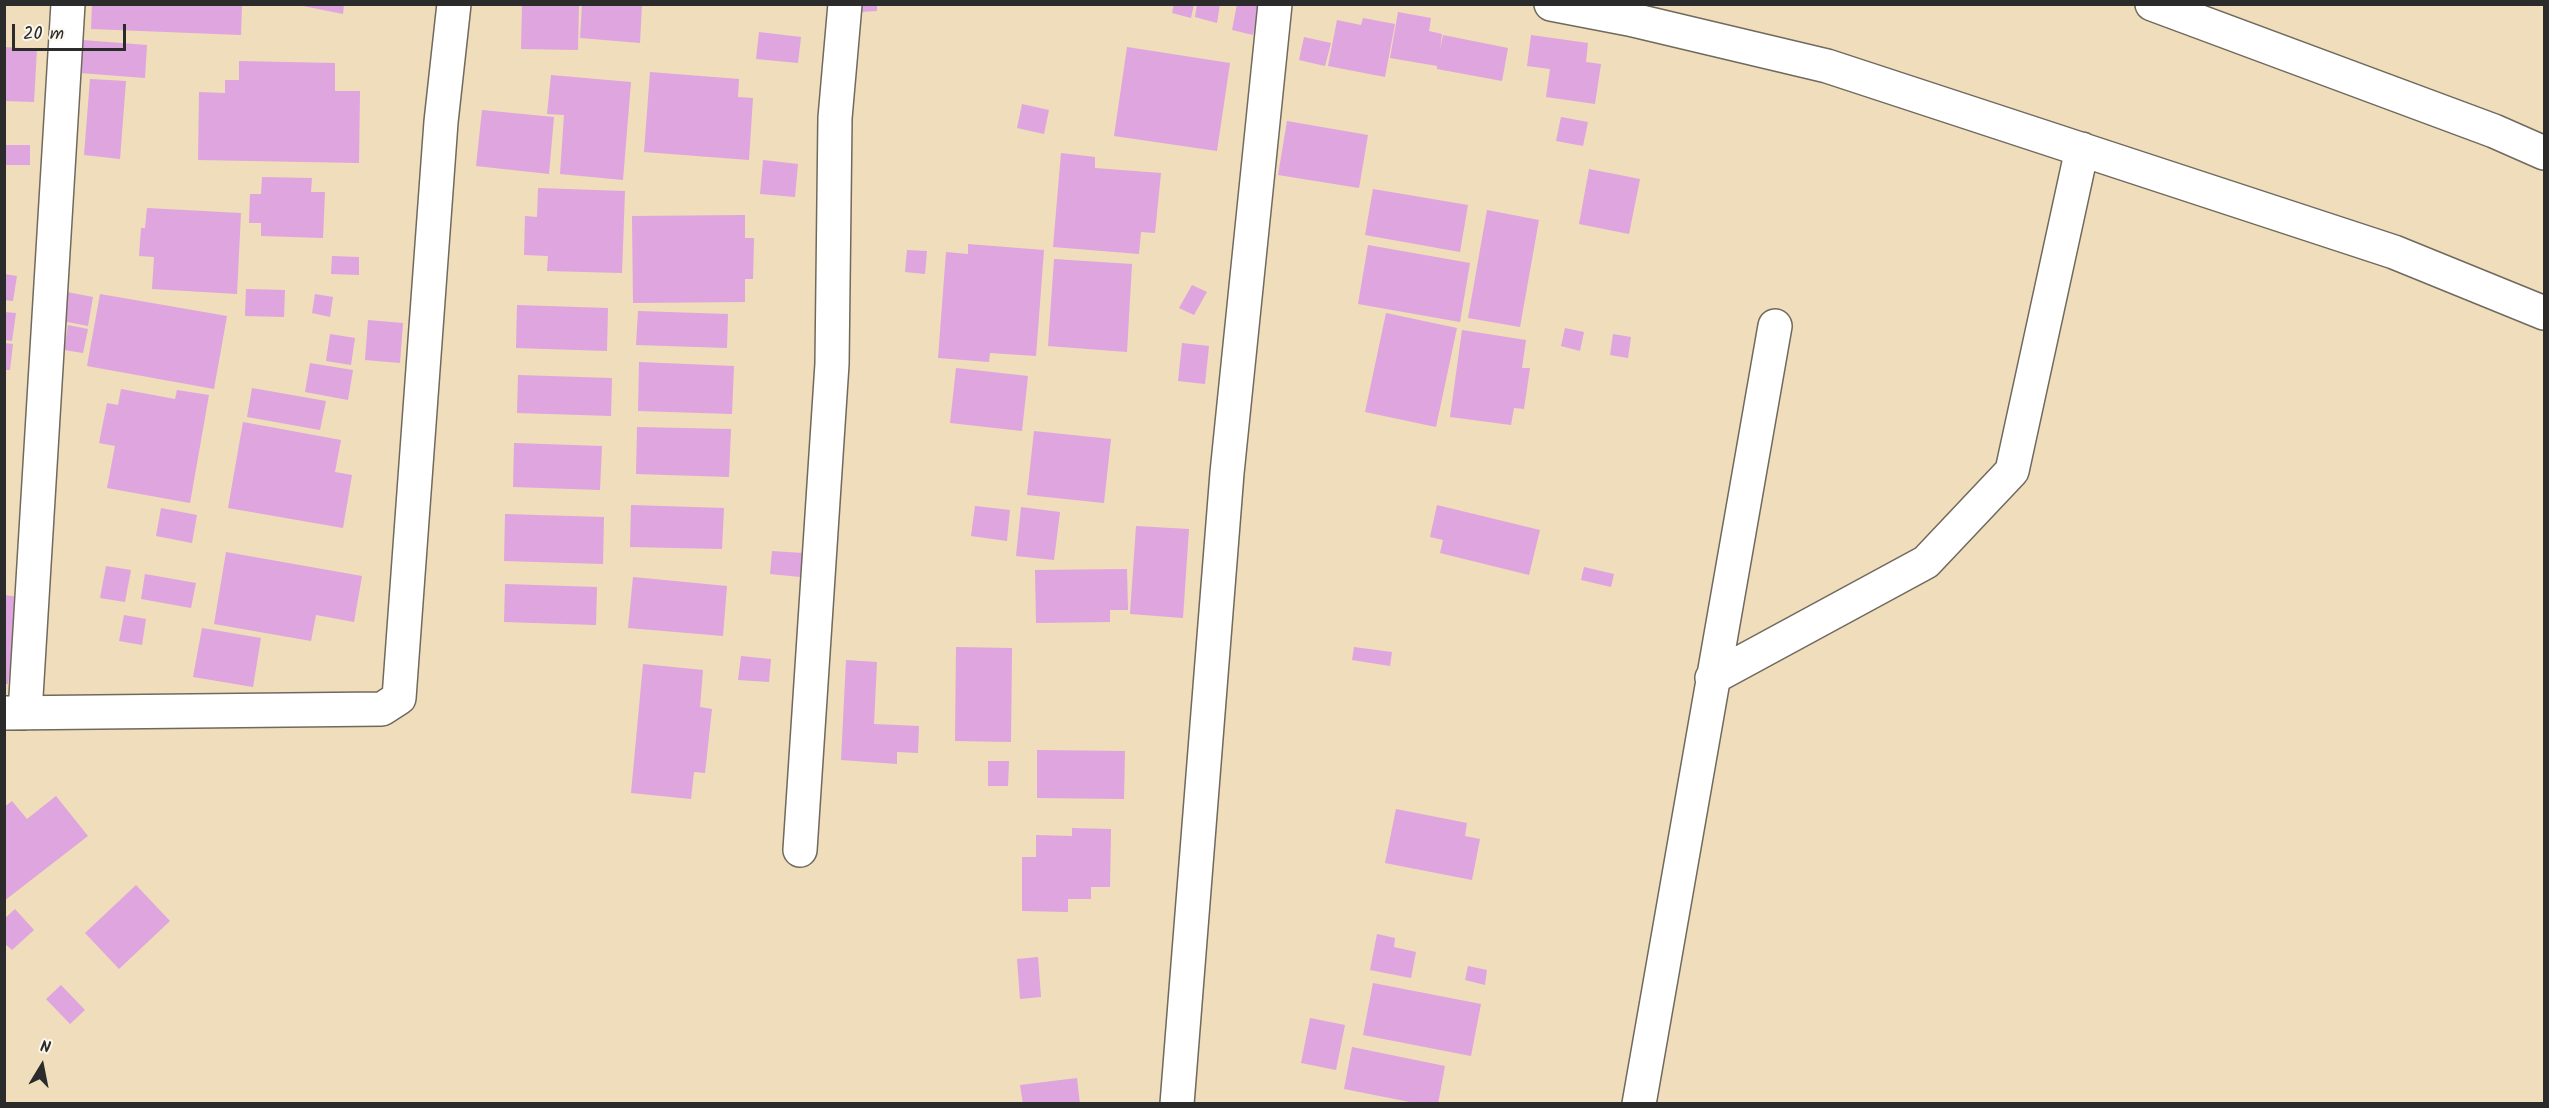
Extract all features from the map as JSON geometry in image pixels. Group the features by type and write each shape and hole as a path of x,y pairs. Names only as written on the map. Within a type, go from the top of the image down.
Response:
{"street":[{"path":"68,4 15,713 382,709 399,698 441,122 454,4"},
{"path":"800,850 832,364 835,118 845,4"},
{"path":"1177,1104 1227,474 1275,4"},
{"path":"1551,4 1629,19 1827,66 2394,252 2544,313"},
{"path":"2152,4 2494,131 2544,153"},
{"path":"1712,678 1926,562 2012,471 2082,149"},
{"path":"1639,1104 1775,326"}],"building":[{"path":"92,4 242,4 241,35 91,29"},
{"path":"293,4 344,4 343,14"},
{"path":"522,4 579,4 578,50 521,49"},
{"path":"582,4 642,4 640,43 580,38"},
{"path":"859,4 877,4 877,11 860,12"},
{"path":"1174,4 1194,4 1191,18 1172,13"},
{"path":"1197,4 1220,4 1217,23 1195,17"},
{"path":"1237,4 1260,4 1253,35 1232,30"},
{"path":"1398,12 1431,18 1429,31 1442,34 1440,50 1443,35 1508,48 1502,81 1390,58"},
{"path":"1363,18 1395,24 1385,77 1328,66 1337,20 1361,25"},
{"path":"759,32 801,37 798,63 756,59"},
{"path":"1531,35 1588,43 1586,62 1601,64 1595,104 1546,97 1550,69 1527,66"},
{"path":"1304,37 1331,43 1325,66 1299,60"},
{"path":"83,40 147,45 145,78 80,73"},
{"path":"4,47 37,49 34,102 4,101"},
{"path":"1127,47 1230,63 1217,151 1114,136"},
{"path":"239,61 335,63 335,91 360,91 359,163 198,160 199,92 225,93 225,80 239,80"},
{"path":"650,72 739,79 738,97 753,98 749,160 644,152"},
{"path":"551,75 631,82 623,180 560,174 564,115 547,114"},
{"path":"90,79 126,81 120,159 84,155"},
{"path":"1022,104 1049,110 1044,134 1017,128"},
{"path":"482,110 554,117 549,174 476,166"},
{"path":"1561,117 1588,122 1583,146 1556,141"},
{"path":"1287,121 1368,135 1359,188 1278,175"},
{"path":"4,145 30,145 30,165 4,165"},
{"path":"1061,153 1095,157 1095,168 1161,173 1155,233 1141,232 1139,254 1053,247"},
{"path":"763,160 798,164 795,197 760,194"},
{"path":"1589,169 1640,179 1629,234 1579,224"},
{"path":"262,177 312,178 311,192 325,192 323,238 261,236 261,223 249,223 250,194 261,194"},
{"path":"538,188 625,191 622,273 547,271 548,256 524,255 525,216 537,217"},
{"path":"1373,189 1468,205 1460,252 1365,235"},
{"path":"147,208 241,213 237,294 152,289 154,257 139,256 141,228 145,228"},
{"path":"1487,210 1539,220 1520,327 1468,318"},
{"path":"745,215 745,238 754,238 753,279 745,279 745,302 633,303 632,216"},
{"path":"968,244 1044,250 1036,356 990,353 989,362 938,358 946,252 968,254"},
{"path":"1368,245 1470,263 1460,322 1358,304"},
{"path":"907,250 927,251 925,274 905,272"},
{"path":"332,256 359,257 359,275 331,274"},
{"path":"1054,259 1132,264 1127,352 1048,346"},
{"path":"4,274 17,276 13,301 4,300"},
{"path":"1192,285 1207,292 1194,315 1179,308"},
{"path":"246,289 285,290 284,317 245,316"},
{"path":"67,292 93,297 88,326 62,321"},
{"path":"100,294 227,316 214,389 87,366"},
{"path":"315,294 333,297 330,317 312,313"},
{"path":"517,305 608,308 607,351 516,348"},
{"path":"638,311 728,314 727,348 636,345"},
{"path":"4,312 16,313 12,341 4,340"},
{"path":"1386,313 1457,328 1436,427 1365,412"},
{"path":"368,320 403,323 400,363 365,360"},
{"path":"68,325 88,329 83,353 64,350"},
{"path":"1565,328 1584,332 1580,351 1561,346"},
{"path":"1462,330 1526,340 1522,368 1530,368 1524,409 1514,408 1511,425 1450,417"},
{"path":"330,334 355,338 351,365 326,361"},
{"path":"1613,334 1631,337 1628,358 1610,355"},
{"path":"4,343 13,344 10,370 4,370"},
{"path":"1182,343 1209,346 1205,384 1178,381"},
{"path":"639,362 734,366 732,414 638,411"},
{"path":"310,363 353,370 348,400 305,392"},
{"path":"956,368 1028,376 1022,431 950,423"},
{"path":"518,375 612,378 611,416 517,413"},
{"path":"252,388 326,401 320,430 247,417"},
{"path":"121,389 175,399 177,390 209,395 190,503 107,488 115,446 99,443 107,403 118,405"},
{"path":"243,422 341,440 335,472 352,475 343,528 228,508"},
{"path":"637,427 731,429 729,477 636,474"},
{"path":"1034,431 1111,439 1104,503 1027,495"},
{"path":"514,443 602,446 600,490 513,487"},
{"path":"631,505 724,508 722,549 630,547"},
{"path":"1437,505 1540,530 1529,575 1440,553 1443,540 1430,537"},
{"path":"975,506 1010,510 1007,541 971,536"},
{"path":"1021,507 1060,512 1054,560 1016,556"},
{"path":"161,508 197,515 192,543 156,536"},
{"path":"505,514 604,517 603,564 504,561"},
{"path":"1136,526 1189,529 1183,618 1130,614"},
{"path":"772,551 803,553 800,577 770,574"},
{"path":"226,552 362,576 354,622 316,615 311,641 214,624"},
{"path":"106,566 131,570 125,602 100,598"},
{"path":"1584,567 1614,574 1611,587 1581,580"},
{"path":"1127,569 1128,610 1110,610 1110,622 1036,623 1035,570"},
{"path":"145,574 196,583 191,608 141,599"},
{"path":"633,577 727,586 723,636 628,628"},
{"path":"505,584 597,587 596,625 504,622"},
{"path":"4,595 19,597 8,684 4,684"},
{"path":"124,615 146,619 142,645 119,641"},
{"path":"202,628 261,638 253,687 193,677"},
{"path":"956,647 1012,648 1011,742 955,741"},
{"path":"1354,647 1392,652 1390,666 1352,660"},
{"path":"741,656 771,659 769,682 738,680"},
{"path":"846,660 877,662 874,724 919,726 918,753 897,752 897,764 841,760"},
{"path":"643,664 703,670 700,707 712,709 705,773 694,772 691,799 631,793"},
{"path":"1037,750 1125,751 1124,799 1037,798"},
{"path":"988,761 1009,761 1008,786 988,786"},
{"path":"56,796 88,836 4,901 4,807 12,801 27,819"},
{"path":"1396,809 1467,823 1465,836 1480,839 1472,880 1385,863"},
{"path":"1072,828 1111,829 1110,887 1091,887 1091,899 1068,899 1068,912 1022,911 1022,857 1036,857 1036,835 1072,836"},
{"path":"136,885 170,921 119,969 85,933"},
{"path":"15,909 34,930 12,950 4,943 4,919"},
{"path":"1377,934 1395,938 1394,947 1416,952 1411,978 1370,970"},
{"path":"1038,957 1041,997 1020,999 1017,959"},
{"path":"1468,966 1487,970 1485,985 1465,980"},
{"path":"1373,983 1481,1004 1471,1056 1363,1035"},
{"path":"61,985 85,1010 70,1024 46,999"},
{"path":"1310,1018 1345,1025 1336,1070 1301,1063"},
{"path":"1352,1047 1445,1066 1438,1104 1420,1104 1344,1089"},
{"path":"1077,1078 1080,1104 1023,1104 1020,1085"}]}
